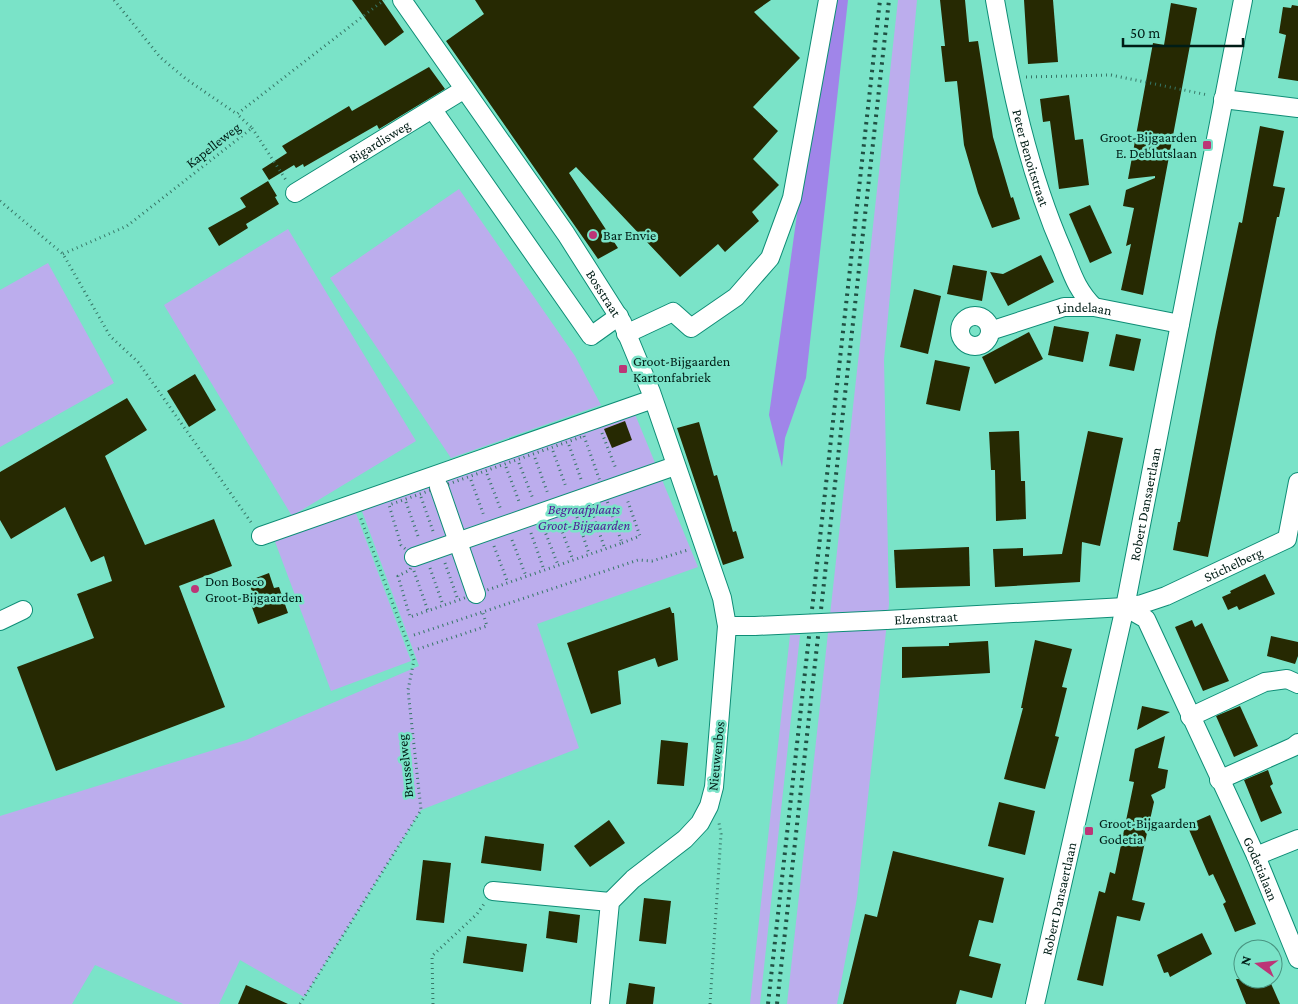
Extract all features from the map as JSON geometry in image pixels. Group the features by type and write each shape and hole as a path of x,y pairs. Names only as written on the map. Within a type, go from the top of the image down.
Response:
{"street":[{"name":"Bosstraat","path":"402,0 463,90 536,189 619,316 653,399 722,598 727,626"},
{"path":"626,334 673,312 691,328 736,297 770,258 792,198 828,0"},
{"name":"Peter Benoitstraat","path":"995,0 1008,78 1046,211 1080,292 1094,307"},
{"name":"Robert Dansaertlaan","path":"1035,1004 1125,607 1243,0"},
{"name":"Bigardisweg","path":"295,193 463,90"},
{"path":"1223,98 1298,108"},
{"path":"433,110 591,336 619,316"},
{"name":"Lindelaan","path":"990,331 1064,307 1094,307 1180,324"},
{"path":"261,536 653,399"},
{"path":"413,561 458,542 675,466"},
{"name":"Stichelberg","path":"1125,607 1166,596 1287,539 1298,482"},
{"path":"439,487 476,594"},
{"name":"Elzenstraat","path":"727,626 886,620 1125,607"},
{"name":"Godetialaan","path":"1125,607 1146,619 1219,780 1256,856 1298,958"},
{"path":"0,620 23,610"},
{"name":"Nieuwenbos","path":"610,902 633,879 685,839 700,823 709,806 714,787 727,626"},
{"path":"1190,717 1265,682 1287,679 1298,684"},
{"path":"1219,780 1293,747 1298,743"},
{"path":"1256,856 1298,838"},
{"path":"493,892 610,902 600,1004"}],"path":[{"path":"114,0 148,45 160,57 186,79 237,114"},
{"name":"Kapelleweg","path":"63,254 127,226 252,128 237,114 384,0"},
{"path":"1008,78 1111,75 1223,98"},
{"path":"252,128 295,193"},
{"path":"0,201 63,254 110,336 138,362 261,536"},
{"name":"Brusselweg","path":"300,1004 421,810 408,690 414,660 355,502"},
{"path":"414,635 638,560 652,561 703,545"},
{"path":"413,561 428,611"},
{"path":"418,649 487,626 476,594"},
{"path":"709,806 719,820 722,834 710,1004"},
{"path":"433,1004 432,956 477,914 493,892"}],"green space":[{"path":"898,0 917,0 884,360 889,604 857,898 837,1004 787,1004"},
{"path":"459,189 575,356 601,405 451,458 330,278"},
{"path":"288,229 416,441 292,516 164,305"},
{"path":"48,263 114,383 0,447 0,290"},
{"name":"Begraafplaats Groot-Bijgaarden","path":"632,407 698,567 537,624 579,748 421,810 304,997 240,960 219,1004 183,1004 95,965 72,1004 0,1004 0,816 246,740 419,666 362,511"},
{"path":"354,508 411,661 331,691 274,539"},
{"path":"790,635 800,635 760,1004 750,1004"}],"shaded area":[{"path":"835,0 848,0 806,378 785,438 782,467 769,415 799,200"}],"building":[{"path":"352,0 382,0 404,32 385,46"},
{"path":"475,0 771,0 754,12 800,58 753,107 778,131 753,159 779,185 752,212 759,221 725,252 718,244 680,277 576,167 569,173 618,248 598,259 446,41 484,14"},
{"path":"940,0 965,0 969,42 978,41 993,137 1011,198 1013,197 1020,219 992,228 978,193 964,145 957,81 945,82 941,46 945,46"},
{"path":"1024,0 1053,0 1058,62 1028,64"},
{"path":"1171,3 1197,8 1143,295 1121,290 1131,244 1126,246 1134,208 1123,206 1126,190 1155,178 1155,176 1128,179 1153,43 1164,45"},
{"path":"1292,5 1298,6 1298,81 1278,78 1286,35 1279,33 1283,7 1291,8"},
{"path":"429,67 445,89 379,129 377,125 304,167 303,164 296,168 294,165 269,180 262,169 287,153 282,146 349,106 352,111"},
{"path":"1069,95 1075,140 1083,139 1089,185 1059,189 1050,121 1043,122 1040,99"},
{"path":"1260,126 1284,131 1273,186 1285,188 1279,217 1277,217 1208,557 1173,550 1239,222 1242,223"},
{"path":"268,181 277,196 275,197 279,204 246,224 248,228 219,246 208,228 246,207 240,198"},
{"path":"1090,205 1112,253 1090,263 1069,214"},
{"path":"1041,255 1054,282 1008,306 990,272 1003,274"},
{"path":"953,265 987,271 982,301 947,294"},
{"path":"914,289 941,296 928,354 900,347"},
{"path":"1054,326 1089,332 1083,362 1048,355"},
{"path":"1029,332 1043,359 995,384 982,357"},
{"path":"1116,334 1141,339 1134,371 1109,366"},
{"path":"935,360 970,367 960,411 926,404"},
{"path":"195,374 216,410 189,427 167,391"},
{"path":"127,398 147,430 105,456 145,545 214,519 232,566 179,586 225,707 56,771 17,667 94,638 77,594 112,581 104,556 91,562 65,507 11,539 0,520 0,472"},
{"path":"625,421 632,440 612,448 604,429"},
{"path":"699,422 714,476 717,475 733,532 736,531 744,558 723,565 677,428"},
{"path":"1019,431 1021,481 1025,481 1026,519 996,521 995,470 991,470 989,432"},
{"path":"1088,431 1123,438 1100,546 1082,542 1080,582 995,587 993,549 1023,548 1023,556 1062,554"},
{"path":"969,547 970,586 896,588 894,550"},
{"path":"269,573 274,588 279,587 288,613 258,624 248,596 253,594 248,581"},
{"path":"1265,574 1275,594 1239,610 1237,606 1228,610 1222,597 1231,593 1230,591"},
{"path":"670,607 672,613 674,613 678,660 658,667 655,658 618,671 621,704 591,714 567,643"},
{"path":"1192,620 1195,627 1202,623 1229,681 1203,691 1175,627"},
{"path":"1271,636 1298,642 1298,656 1295,664 1267,656"},
{"path":"1035,640 1072,649 1062,687 1067,688 1055,736 1059,737 1045,789 1004,779 1023,708 1021,708"},
{"path":"988,641 990,673 902,678 902,647 949,646 949,643"},
{"path":"1142,706 1170,712 1137,730"},
{"path":"1240,706 1258,746 1234,757 1216,716"},
{"path":"1165,736 1158,768 1168,770 1165,788 1151,795 1154,802 1132,900 1145,903 1140,921 1117,916 1103,986 1077,980 1099,891 1105,893 1110,872 1115,874 1134,782 1129,781 1135,749"},
{"path":"661,740 688,743 684,786 657,784"},
{"path":"1268,770 1273,784 1270,786 1282,813 1261,822 1244,780"},
{"path":"999,802 1035,811 1025,855 988,846"},
{"path":"1210,815 1256,924 1235,932 1223,904 1226,902 1213,874 1209,876 1187,825"},
{"path":"609,820 625,843 590,867 574,846"},
{"path":"485,836 544,844 541,871 481,863"},
{"path":"893,851 1004,878 993,923 979,920 969,956 1001,964 992,998 960,990 956,1004 843,1004 865,914 877,917"},
{"path":"423,860 451,863 444,923 416,920"},
{"path":"644,898 671,901 666,944 639,941"},
{"path":"549,911 580,915 577,943 546,938"},
{"path":"1202,933 1212,954 1170,977 1168,972 1164,973 1157,955"},
{"path":"467,936 527,944 523,972 463,963"},
{"path":"629,983 655,987 653,1004 626,1004"},
{"path":"246,985 288,1004 238,1004"},
{"path":"1240,989 1273,989 1280,1004 1246,1004"}],"railway":[{"path":"768,1004 880,0"},
{"path":"777,1004 889,0"}],"place":[{"name":"Groot-Bijgaarden E. Deblutslaan","path":"1207,145"},
{"name":"Bar Envie","path":"593,235"},
{"name":"Groot-Bijgaarden Kartonfabriek","path":"623,369"},
{"name":"Don Bosco Groot-Bijgaarden","path":"195,589"},
{"name":"Groot-Bijgaarden Godetia","path":"1089,831"}]}
